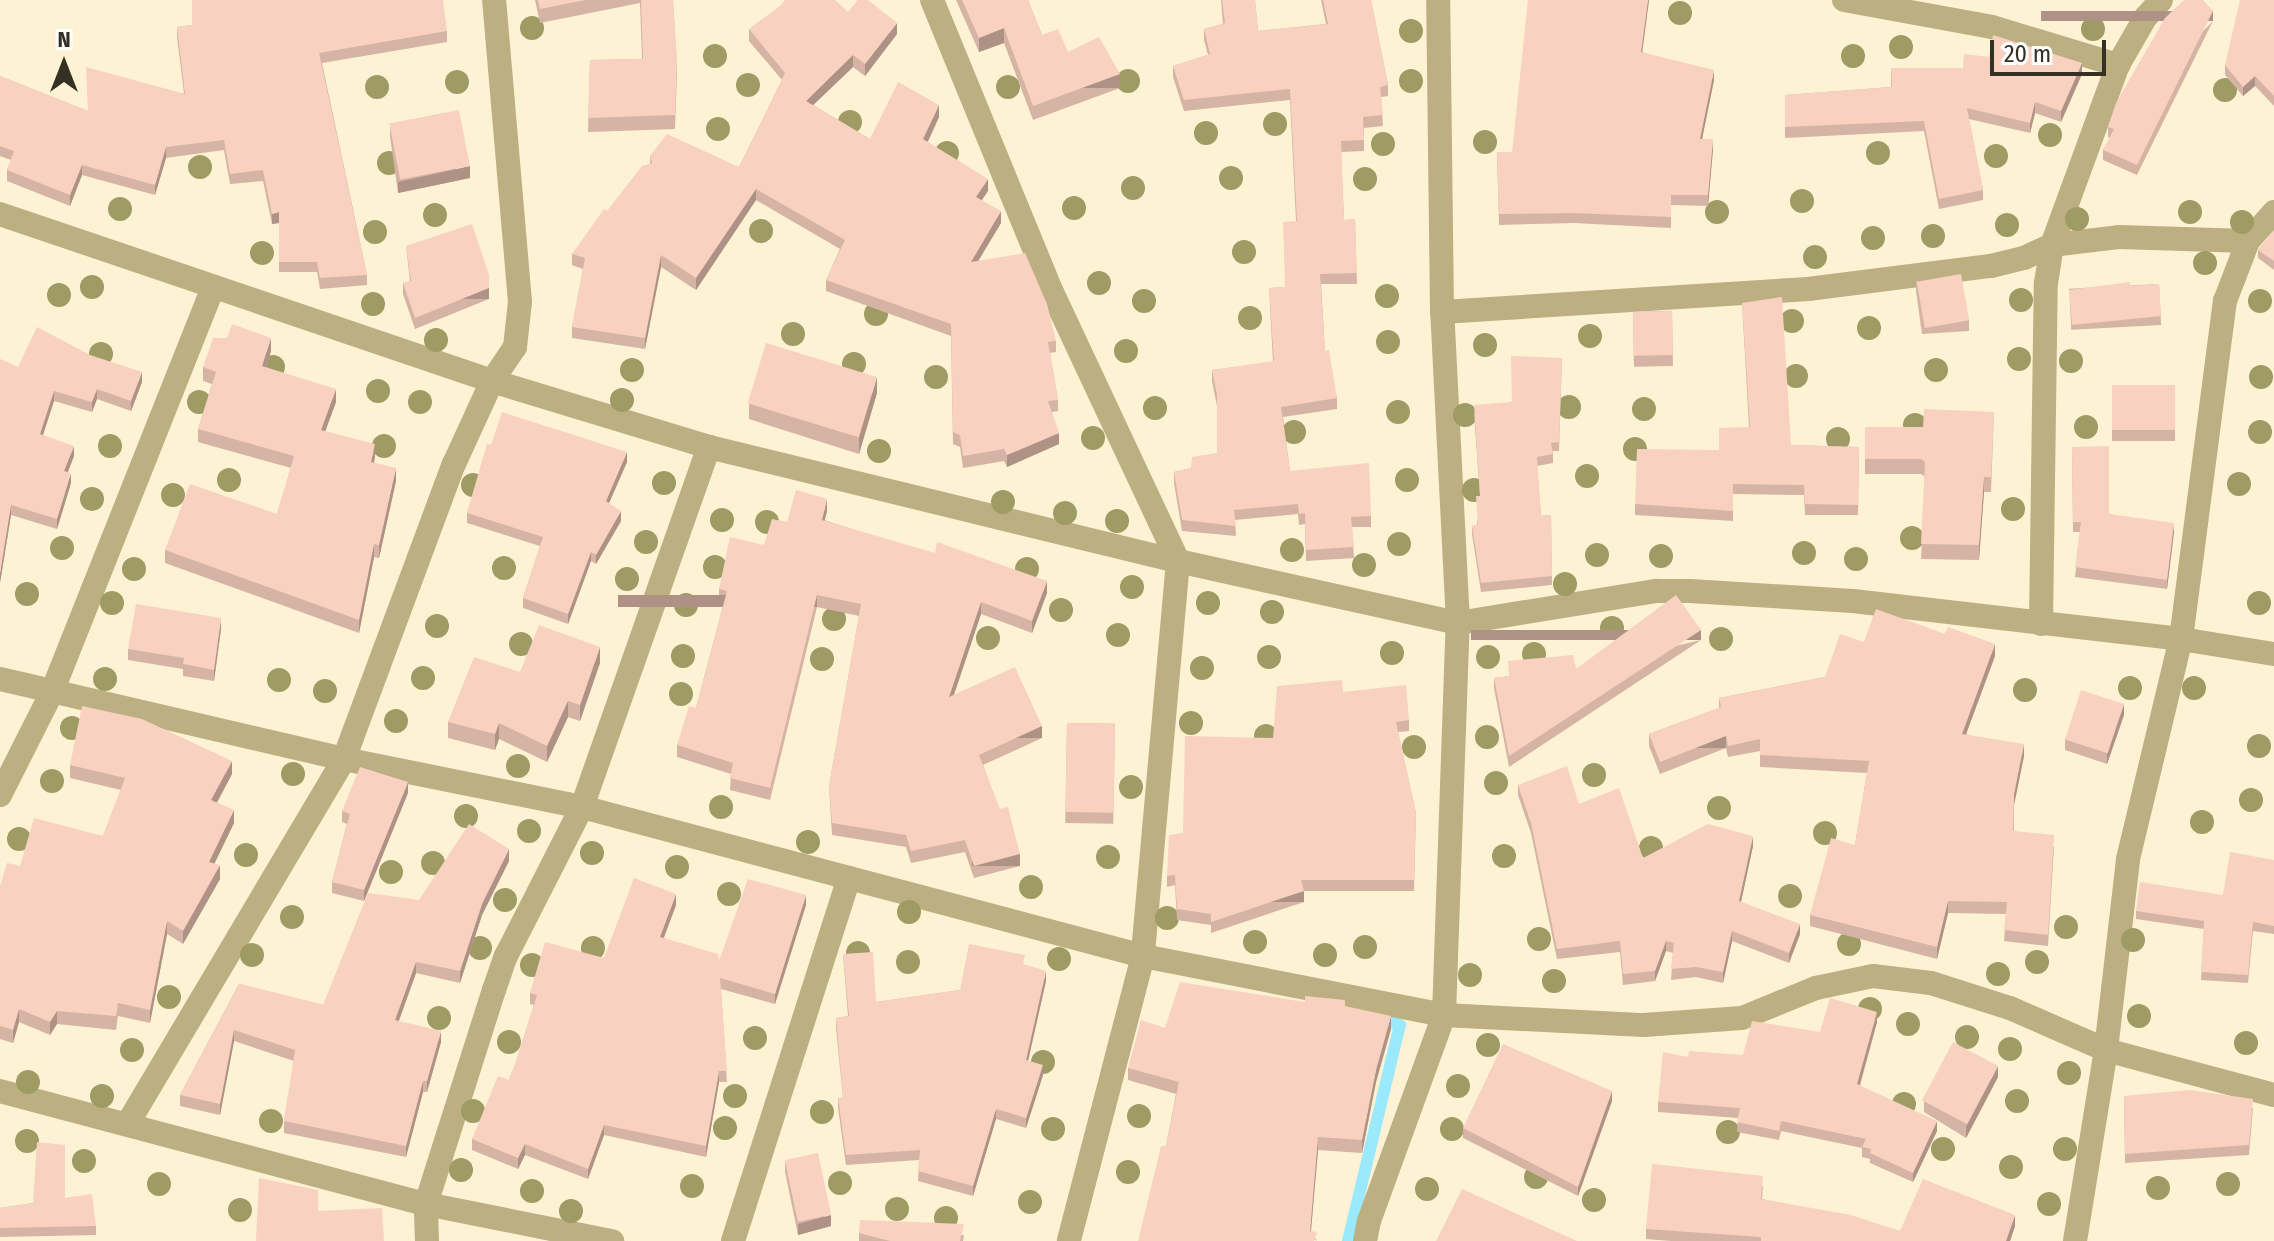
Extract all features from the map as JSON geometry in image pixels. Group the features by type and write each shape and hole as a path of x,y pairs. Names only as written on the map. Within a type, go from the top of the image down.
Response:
{"street":[{"path":"128,1123 344,759 454,464 492,381 515,347 520,302 494,0"},
{"path":"932,0 1052,292 1178,561 1143,956 1069,1241"},
{"path":"1365,1241 1369,1221 1444,1015 1458,623 1442,312 1438,0"},
{"path":"1844,0 1992,27 2118,65"},
{"path":"2041,624 2046,283 2052,245 2118,65 2145,18 2161,0"},
{"path":"2075,1241 2106,1050 2135,815 2181,639 2225,301 2248,241 2274,212"},
{"path":"0,214 492,381 709,447 1178,561 1458,623 1656,591 1690,591 1853,601 2181,639 2274,654"},
{"path":"1442,312 1808,289 1991,266 2024,258 2052,245 2119,237 2248,241"},
{"path":"0,795 52,692 213,287"},
{"path":"427,1241 426,1204 506,956 582,807 709,447"},
{"path":"0,679 344,759 582,807 1143,956 1444,1015 1644,1025 1742,1018 1816,988 1873,976 1931,983 2010,1008 2106,1050 2274,1095"},
{"path":"733,1241 849,878"},
{"path":"0,1091 426,1204 612,1241"}],"building":[{"path":"192,0 443,0 447,31 319,53 367,275 320,278 317,262 279,262 279,212 272,214 263,170 230,174 224,140 166,147 155,185 82,165 70,195 7,170 14,151 0,146 0,76 88,111 86,67 185,94 177,27 192,25"},
{"path":"538,0 585,0 540,9"},
{"path":"641,0 673,0 677,58 675,115 588,118 590,60 643,59"},
{"path":"785,0 835,0 848,12 858,0 868,0 897,23 865,64 853,55 806,101 870,139 898,82 939,105 923,139 988,179 976,197 1001,211 971,262 1025,253 1047,304 1056,341 1048,342 1058,400 1048,401 1059,433 1007,455 1004,449 963,456 960,435 953,432 951,324 826,280 845,240 756,189 696,278 661,255 645,338 572,327 585,258 572,254 604,209 607,211 642,166 652,163 650,156 667,134 739,167 785,73 749,29"},
{"path":"962,0 1028,0 1042,35 1058,29 1068,52 1099,37 1120,74 1033,106 1004,28 979,38"},
{"path":"1222,0 1255,0 1258,31 1328,24 1323,0 1371,0 1388,85 1380,87 1383,115 1363,117 1364,140 1341,141 1344,220 1355,219 1357,273 1320,274 1325,351 1329,350 1337,398 1281,407 1290,471 1369,463 1371,516 1351,517 1354,547 1306,550 1305,513 1299,514 1298,504 1234,510 1236,526 1182,520 1174,472 1191,468 1192,457 1217,453 1217,395 1212,370 1274,361 1269,288 1285,287 1283,222 1297,221 1290,89 1184,100 1173,66 1210,54 1204,29 1225,23"},
{"path":"1528,0 1648,0 1641,52 1714,70 1700,139 1713,139 1708,195 1671,195 1671,217 1499,214 1497,152 1512,152"},
{"path":"2184,0 2203,0 2213,11 2137,165 2103,150 2114,129 2108,127 2116,103 2165,18"},
{"path":"2240,0 2274,0 2274,96 2255,76 2243,87 2225,65"},
{"path":"1993,35 2082,63 2061,111 2035,102 2030,123 1967,108 1983,190 1939,199 1924,121 1785,127 1785,95 1892,87 1891,68 1963,68 1964,54 1989,57"},
{"path":"459,110 470,166 400,180 389,124"},
{"path":"472,224 489,275 489,288 415,318 403,283 411,281 406,246"},
{"path":"2274,231 2274,261 2258,250"},
{"path":"1961,274 1969,320 1925,328 1917,282"},
{"path":"2130,282 2130,286 2159,284 2161,316 2072,325 2069,290"},
{"path":"1782,297 1791,445 1859,447 1858,505 1805,504 1804,485 1733,484 1733,511 1635,504 1637,449 1719,450 1719,428 1750,427 1742,303"},
{"path":"1672,311 1673,355 1634,356 1633,312"},
{"path":"232,324 271,338 262,366 336,389 321,430 375,444 371,462 396,468 379,545 374,544 359,620 165,550 190,484 277,514 294,456 198,429 216,372 203,367 213,338 227,338"},
{"path":"37,327 90,355 142,372 131,401 97,389 92,402 54,391 40,434 74,446 64,471 71,473 57,519 11,505 0,573 0,359 18,367"},
{"path":"766,343 877,377 859,437 748,403"},
{"path":"1511,356 1562,358 1559,442 1551,443 1553,454 1537,457 1541,515 1551,515 1552,576 1481,583 1472,526 1478,525 1476,496 1480,496 1474,405 1512,402"},
{"path":"2112,385 2175,385 2175,430 2112,430"},
{"path":"1924,409 1994,412 1991,477 1984,477 1979,545 1921,544 1925,462 1921,459 1865,459 1865,427 1923,427"},
{"path":"502,412 627,452 606,501 621,511 596,555 591,552 568,614 523,598 543,537 467,513 487,444 491,445"},
{"path":"2109,446 2109,514 2174,523 2167,580 2075,567 2081,522 2073,522 2072,447"},
{"path":"796,490 827,499 822,520 935,553 937,542 1047,581 1032,621 981,602 949,697 1015,667 1042,726 979,755 1000,809 1008,807 1020,854 974,866 965,840 911,851 906,835 832,823 829,786 861,604 817,595 770,788 730,778 733,763 677,745 689,706 696,708 727,591 719,589 730,537 764,545 772,519 787,522"},
{"path":"1676,595 1701,630 1509,756 1494,678 1509,676 1508,661 1573,655 1576,669"},
{"path":"136,604 221,618 214,670 183,664 184,658 128,649"},
{"path":"1876,609 1945,634 1948,627 1995,644 1962,734 2024,744 2014,794 2013,831 2054,835 2048,935 2004,930 2007,902 1948,901 1937,947 1810,915 1831,838 1855,845 1869,761 1760,755 1760,739 1728,746 1726,736 1660,762 1649,734 1721,707 1719,698 1825,677 1840,634 1864,642"},
{"path":"539,625 600,647 580,705 568,701 547,746 499,723 495,734 448,722 474,657 520,672"},
{"path":"1342,680 1343,692 1406,685 1409,720 1396,722 1416,813 1414,880 1301,880 1304,891 1211,922 1211,914 1177,909 1175,875 1167,876 1169,835 1183,833 1185,736 1273,738 1277,686"},
{"path":"2081,690 2124,704 2108,753 2065,739"},
{"path":"82,706 142,719 232,761 211,800 234,810 209,862 220,865 183,931 167,921 150,1010 118,1003 116,1016 57,1011 50,1022 19,1009 13,1030 0,1026 0,886 7,863 20,866 34,818 103,836 125,778 70,765"},
{"path":"1067,723 1115,724 1113,813 1065,812"},
{"path":"1567,766 1579,804 1619,788 1643,858 1708,824 1753,836 1739,901 1800,924 1789,953 1732,931 1723,972 1696,967 1671,969 1674,943 1666,941 1655,971 1623,974 1620,941 1557,949 1531,823 1518,785"},
{"path":"360,767 408,782 364,890 332,882 350,814 342,811"},
{"path":"469,824 509,849 482,904 460,971 416,962 395,1020 441,1031 427,1081 423,1081 406,1146 284,1121 295,1050 234,1030 220,1104 180,1095 239,984 323,1005 368,893 419,900"},
{"path":"2230,852 2274,860 2274,926 2253,922 2248,975 2201,972 2204,921 2136,911 2140,882 2223,895"},
{"path":"634,878 676,894 660,937 718,954 719,961 748,879 806,895 775,994 720,978 727,1071 719,1071 706,1146 604,1125 588,1169 525,1144 518,1158 472,1139 498,1076 509,1080 516,1062 537,995 530,993 545,942 604,958"},
{"path":"969,944 1025,955 1023,964 1046,971 1026,1060 1043,1065 1026,1118 996,1109 973,1186 918,1171 920,1150 846,1155 838,1098 843,1097 836,1018 849,1016 843,954 873,952 876,1002 960,990"},
{"path":"1180,982 1305,1002 1305,996 1345,1000 1345,1006 1391,1016 1362,1140 1318,1137 1310,1231 1317,1232 1314,1241 1138,1241 1161,1146 1166,1146 1179,1082 1128,1068 1141,1020 1165,1028"},
{"path":"1830,998 1877,1012 1857,1084 1937,1121 1913,1173 1870,1153 1871,1149 1862,1147 1866,1139 1781,1121 1779,1131 1737,1122 1740,1108 1658,1102 1663,1052 1688,1057 1689,1051 1743,1055 1752,1021 1820,1032"},
{"path":"1953,1042 1998,1066 1967,1124 1922,1100"},
{"path":"1503,1044 1612,1091 1578,1187 1463,1128"},
{"path":"2190,1090 2253,1099 2249,1145 2125,1154 2124,1096"},
{"path":"37,1142 65,1145 65,1198 92,1194 96,1226 0,1228 0,1208 33,1203"},
{"path":"818,1153 831,1215 798,1222 785,1160"},
{"path":"1652,1164 1763,1176 1761,1199 1851,1215 1900,1231 1923,1179 2015,1215 2006,1241 1761,1241 1761,1237 1646,1229"},
{"path":"259,1178 318,1190 318,1211 382,1208 384,1241 256,1241"},
{"path":"1462,1189 1577,1241 1436,1241"},
{"path":"860,1220 964,1224 960,1241 890,1241 859,1233"}],"waterway":[{"path":"1348,1241 1400,1025 1376,1016"}]}
